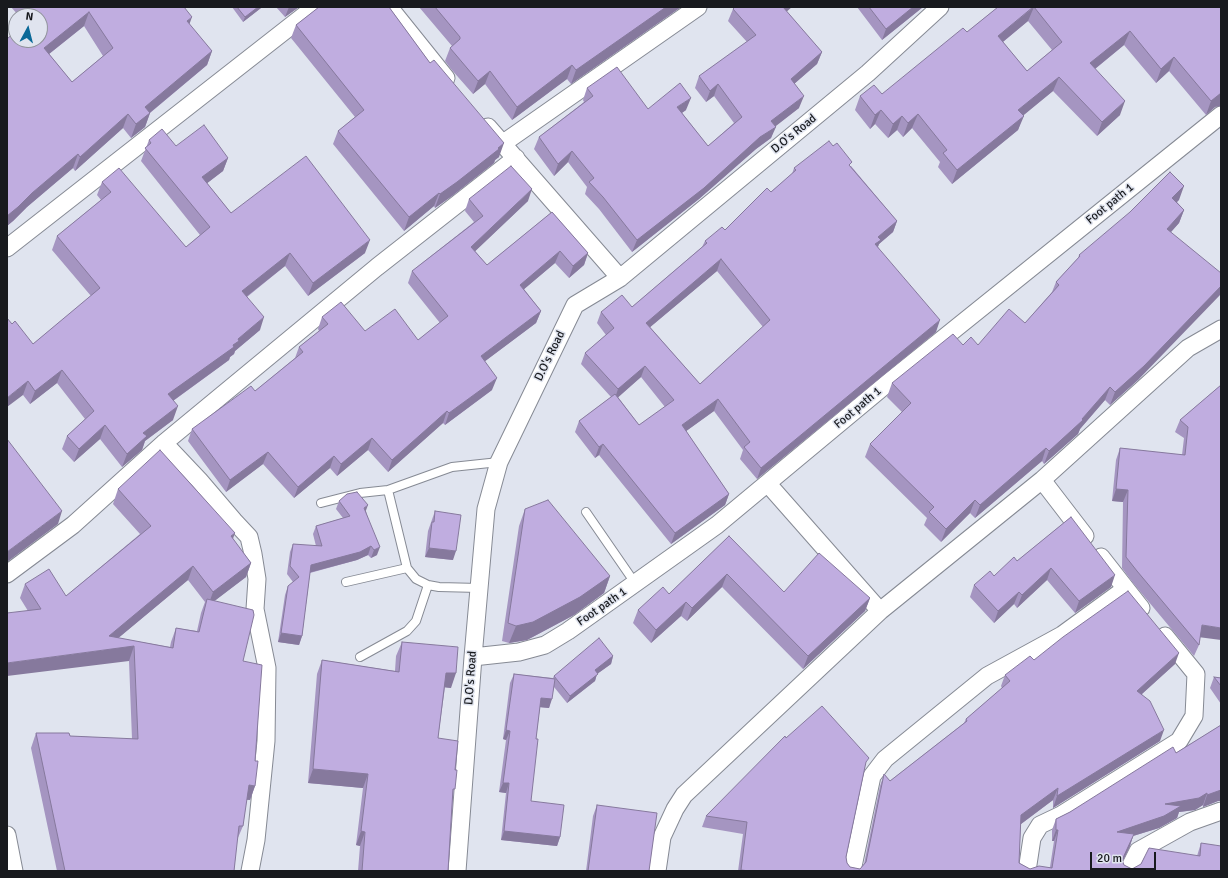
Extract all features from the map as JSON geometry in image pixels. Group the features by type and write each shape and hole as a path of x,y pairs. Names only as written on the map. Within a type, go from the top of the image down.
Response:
{"street":[{"path":"7,248 315,7"},
{"path":"389,7 458,92"},
{"path":"502,144 698,7"},
{"name":"D.O's Road","path":"457,871 486,509 499,462 575,305 620,278 868,73 940,7"},
{"path":"478,115 620,278"},
{"name":"Foot path 1","path":"473,657 518,652 545,645 568,631 717,525 890,382 1221,115"},
{"path":"7,574 73,525 164,444 400,248 516,158"},
{"path":"657,871 662,837 675,809 684,795 880,611 1042,480 1188,348 1221,329"},
{"path":"164,444 199,480 249,537 253,554 257,578 255,609 268,668 266,741 256,840 250,871"},
{"path":"1027,871 1032,838 1040,825 1061,815 1179,741 1194,716 1196,674 1125,589 1042,480"},
{"path":"768,484 880,611"},
{"path":"852,871 872,776 886,759 987,676 1062,635 1125,589"},
{"path":"1128,871 1138,851 1190,822 1221,811"},
{"path":"7,835 14,871"}],"lane":[{"path":"321,503 360,493 388,490 452,467 499,462"},
{"path":"388,490 407,568 416,579 428,585 479,588"},
{"path":"586,512 635,583"},
{"path":"346,582 407,568"},
{"path":"360,657 407,631 416,621 428,585"}],"building":[{"path":"28,7 184,7 192,17 187,21 212,51 145,107 150,113 136,124 128,114 80,157 78,154 7,216 8,38 8,48 44,48 72,82 113,48 89,12 48,45 48,8"},
{"path":"237,7 258,7 245,17"},
{"path":"319,7 389,7 430,63 434,60 504,143 498,148 499,149 457,182 440,194 439,193 409,217 338,131 364,110 296,25"},
{"path":"435,7 666,7 576,70 572,65 517,107 490,71 478,81 450,48 460,39 460,37"},
{"path":"735,7 783,7 822,52 791,79 804,96 771,121 776,127 760,137 704,188 637,240 603,197 589,182 594,178 572,151 558,164 539,137 593,96 587,88 617,67 648,109 680,83 691,98 677,107 708,146 742,117 718,84 710,91 699,76 756,35 733,9"},
{"path":"869,7 913,7 886,29"},
{"path":"998,7 1033,7 998,36 1027,71 1062,42 1034,7 1221,7 1221,93 1211,101 1174,57 1161,69 1130,31 1090,63 1125,101 1102,122 1059,77 1018,110 1024,116 957,170 943,153 947,150 918,114 908,123 902,116 893,124 881,110 875,115 860,96 874,85 882,94 963,28 967,32"},
{"path":"204,125 228,158 202,177 231,213 306,156 370,240 313,283 290,253 242,291 264,317 238,339 239,341 233,345 234,347 168,394 178,406 143,433 147,436 127,454 105,425 79,449 67,436 94,411 62,370 35,391 28,381 7,398 7,318 12,324 15,321 33,344 100,288 57,236 111,192 102,182 119,168 186,247 210,227 145,148 151,143 149,140 162,129 176,146"},
{"path":"829,141 833,146 837,143 852,162 849,165 897,221 878,237 881,240 875,244 940,320 761,468 744,447 750,442 718,399 682,425 729,494 675,533 603,444 599,447 579,421 615,394 639,425 674,400 645,366 618,389 585,353 614,328 601,312 622,295 632,307 707,243 705,241 722,227 725,230 767,188 771,192 796,170 794,168","holes":["721,259 770,320 700,384 646,323"]},
{"path":"511,166 532,189 471,247 487,265 552,212 588,253 573,266 560,251 520,285 541,311 481,356 497,378 449,413 447,411 392,460 372,438 341,464 334,456 298,487 268,452 230,480 192,429 251,386 255,391 303,352 299,347 328,324 322,317 341,302 365,331 395,309 418,340 448,316 412,271 483,216 469,199"},
{"path":"1170,172 1184,186 1172,198 1184,210 1167,229 1221,273 1221,286 1144,366 1115,392 1110,387 1082,419 1083,420 1049,451 1046,448 980,505 975,500 946,529 929,512 934,507 870,444 911,403 892,383 953,334 963,345 971,337 978,345 1009,309 1025,323 1059,285 1056,282 1080,256 1079,255 1130,212"},
{"path":"1221,385 1221,628 1202,625 1199,645 1126,557 1128,490 1116,489 1120,448 1185,455 1188,427 1180,420"},
{"path":"7,439 62,511 7,552"},
{"path":"160,450 235,533 231,536 251,563 213,592 193,566 109,636 173,648 176,628 199,632 207,599 253,610 254,615 243,661 262,665 255,761 258,761 255,786 249,785 243,826 239,826 234,871 65,871 36,733 69,733 70,736 138,739 134,646 7,663 7,613 41,609 25,584 49,569 66,596 151,526 118,489"},
{"path":"357,492 368,505 364,508 380,547 374,550 371,546 360,552 311,565 302,636 281,633 288,586 299,577 290,566 293,544 322,546 316,526 350,516 339,501 347,494"},
{"path":"548,500 610,576 580,597 533,622 516,626 508,623 525,509"},
{"path":"435,511 461,515 456,551 429,548 432,522 434,522"},
{"path":"1071,517 1115,575 1079,601 1051,568 1022,595 1019,592 998,611 974,585 990,571 994,576 1014,557 1017,561"},
{"path":"729,536 784,592 819,553 870,598 808,656 727,574 692,608 686,602 656,630 638,610 663,587 669,594"},
{"path":"1128,591 1179,653 1137,691 1150,701 1164,730 1057,796 1058,788 1021,815 1019,863 1030,869 1039,866 1052,868 1058,830 1056,830 1056,819 1070,812 1173,747 1176,753 1221,725 1221,790 1207,795 1207,793 1199,798 1165,804 1181,806 1164,816 1117,832 1134,834 1122,860 1124,865 1132,869 1141,864 1149,848 1200,856 1201,843 1221,846 1221,871 750,871 741,870 747,822 706,816 785,736 786,738 822,706 869,758 866,762 846,857 847,863 850,867 860,869 866,862 884,774 890,781 967,721 966,719 1010,681 1005,675 1030,656 1034,660 1063,637"},
{"path":"599,638 613,656 595,670 598,674 570,696 554,676"},
{"path":"402,642 458,647 456,673 446,673 438,738 458,741 455,770 457,770 455,789 453,789 448,871 362,871 365,832 361,831 368,774 313,769 322,660 399,672"},
{"path":"514,674 555,679 552,699 541,698 531,801 564,805 560,837 504,831 509,783 503,783 510,731 506,730"},
{"path":"1214,677 1221,678 1221,686"},
{"path":"597,805 657,813 649,871 588,871"}]}
